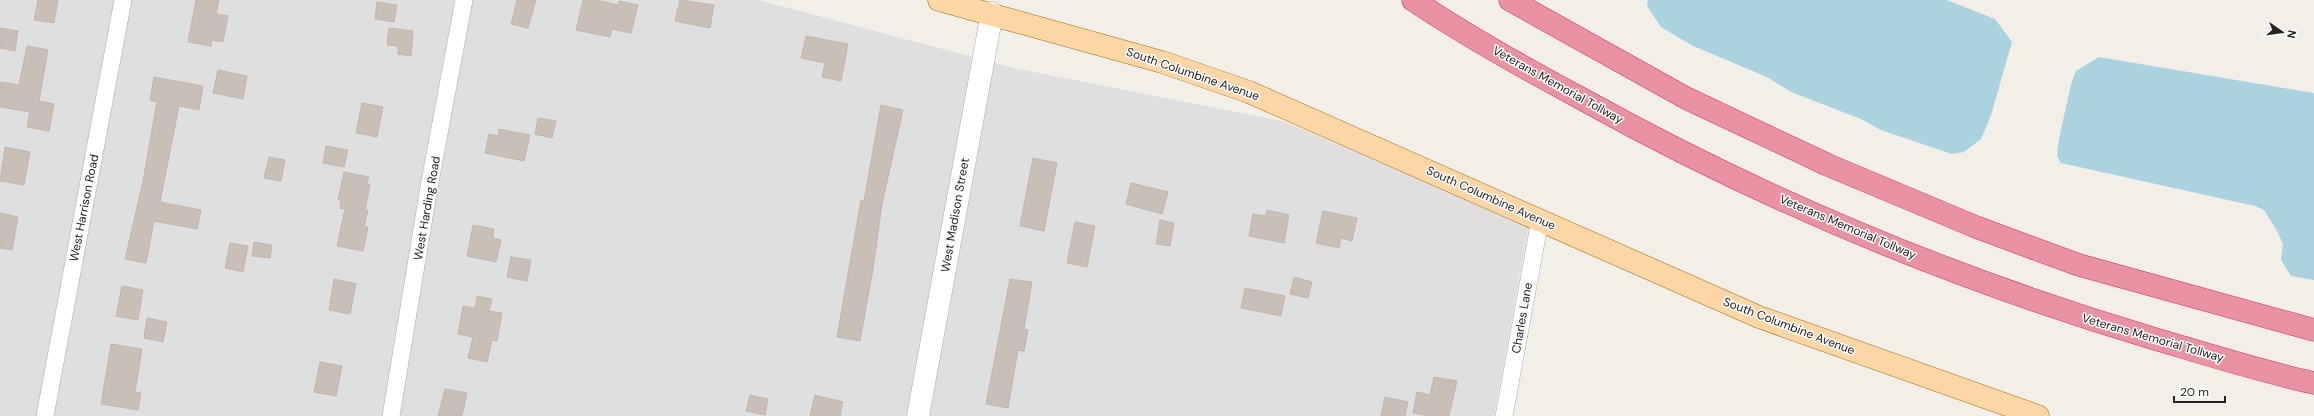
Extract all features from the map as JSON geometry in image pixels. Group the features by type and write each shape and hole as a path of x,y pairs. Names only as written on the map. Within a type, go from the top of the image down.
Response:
{"highway":[{"name":"Veterans Memorial Tollway","path":"1414,0 1527,69 1659,142 1810,213 1954,272 2067,313 2210,355 2314,383"},
{"path":"1510,0 1686,98 1828,165 1976,227 2079,265 2314,330"}],"main road":[{"name":"South Columbine Avenue","path":"939,0 992,13 1162,62 1249,92 1759,317 2038,416"}],"street":[{"name":"West Harrison Road","path":"45,416 123,0"},
{"name":"West Harding Road","path":"391,416 429,187 464,0"},
{"name":"West Madison Street","path":"918,416 992,13"},
{"name":"Charles Lane","path":"1504,416 1540,220"}],"shaded area":[{"path":"0,0 758,0 1014,68 1282,121 1529,225 1494,416 0,416"}],"water":[{"path":"1648,0 1947,0 1995,19 2012,42 1991,115 1981,139 1964,152 1952,154 1881,130 1861,119 1791,92 1767,77 1693,46 1661,27 1647,6"},
{"path":"2099,57 2314,93 2314,280 2291,276 2281,260 2283,244 2276,229 2264,210 2255,206 2061,163 2057,156 2059,139 2071,84 2076,71"}],"building":[{"path":"38,0 58,0 54,23 34,20"},
{"path":"196,0 219,0 216,14 228,16 223,42 212,40 211,46 188,42"},
{"path":"517,0 536,0 528,28 511,24"},
{"path":"583,0 596,0 618,5 619,1 638,5 631,33 612,29 610,37 576,30"},
{"path":"680,0 714,5 710,28 675,21"},
{"path":"377,2 397,5 394,22 375,19"},
{"path":"0,28 18,31 15,51 0,48"},
{"path":"389,28 413,31 411,56 398,54 398,46 387,45"},
{"path":"806,36 848,44 841,81 822,77 825,63 801,58"},
{"path":"27,46 48,50 39,101 54,104 49,131 27,127 30,112 0,107 0,82 19,85"},
{"path":"218,70 247,76 243,99 213,93"},
{"path":"154,77 203,86 199,110 179,106 160,202 201,210 197,229 154,221 146,263 125,259 143,181 157,102 150,100"},
{"path":"362,103 383,107 377,137 356,133"},
{"path":"881,105 903,110 882,204 873,269 860,341 837,337 861,200 864,201"},
{"path":"538,118 556,121 552,138 535,134"},
{"path":"499,129 530,135 524,161 485,153 489,134 498,136"},
{"path":"326,146 348,150 344,167 323,163"},
{"path":"5,147 30,152 24,185 0,181"},
{"path":"269,157 285,160 281,181 264,178"},
{"path":"1033,158 1057,163 1044,231 1020,226"},
{"path":"344,172 369,177 367,184 370,185 365,210 368,210 364,227 368,227 363,251 337,246 345,209 340,208 341,200 338,200"},
{"path":"1131,183 1168,192 1162,214 1126,204"},
{"path":"1267,210 1289,215 1284,243 1249,236 1253,214 1265,216"},
{"path":"1323,211 1357,218 1352,241 1341,238 1339,248 1316,243"},
{"path":"0,213 18,217 12,250 0,248"},
{"path":"1160,220 1174,223 1170,246 1156,244"},
{"path":"1075,222 1095,226 1087,267 1067,263"},
{"path":"473,225 494,229 493,238 501,240 496,262 467,256"},
{"path":"254,242 272,245 270,258 252,256"},
{"path":"230,243 248,246 243,272 225,268"},
{"path":"511,257 531,260 527,281 507,277"},
{"path":"1294,277 1312,282 1308,298 1290,294"},
{"path":"334,279 356,284 350,314 329,310"},
{"path":"1010,279 1032,282 1024,329 1028,330 1024,351 1018,350 1008,408 986,404"},
{"path":"122,286 143,290 138,320 116,316"},
{"path":"1245,288 1285,296 1281,316 1241,308"},
{"path":"477,296 492,299 489,311 502,313 497,341 492,340 487,362 468,358 473,337 458,334 463,306 475,308"},
{"path":"147,318 167,322 163,342 144,338"},
{"path":"111,344 142,349 135,392 141,393 138,410 101,404"},
{"path":"320,362 342,366 336,396 314,392"},
{"path":"1434,377 1457,381 1449,416 1430,416 1413,413 1417,392 1430,395"},
{"path":"445,389 467,393 462,416 438,416"},
{"path":"750,395 768,399 765,415 746,411"},
{"path":"815,395 843,402 840,416 810,416"},
{"path":"1385,397 1408,402 1405,416 1381,416"}]}
